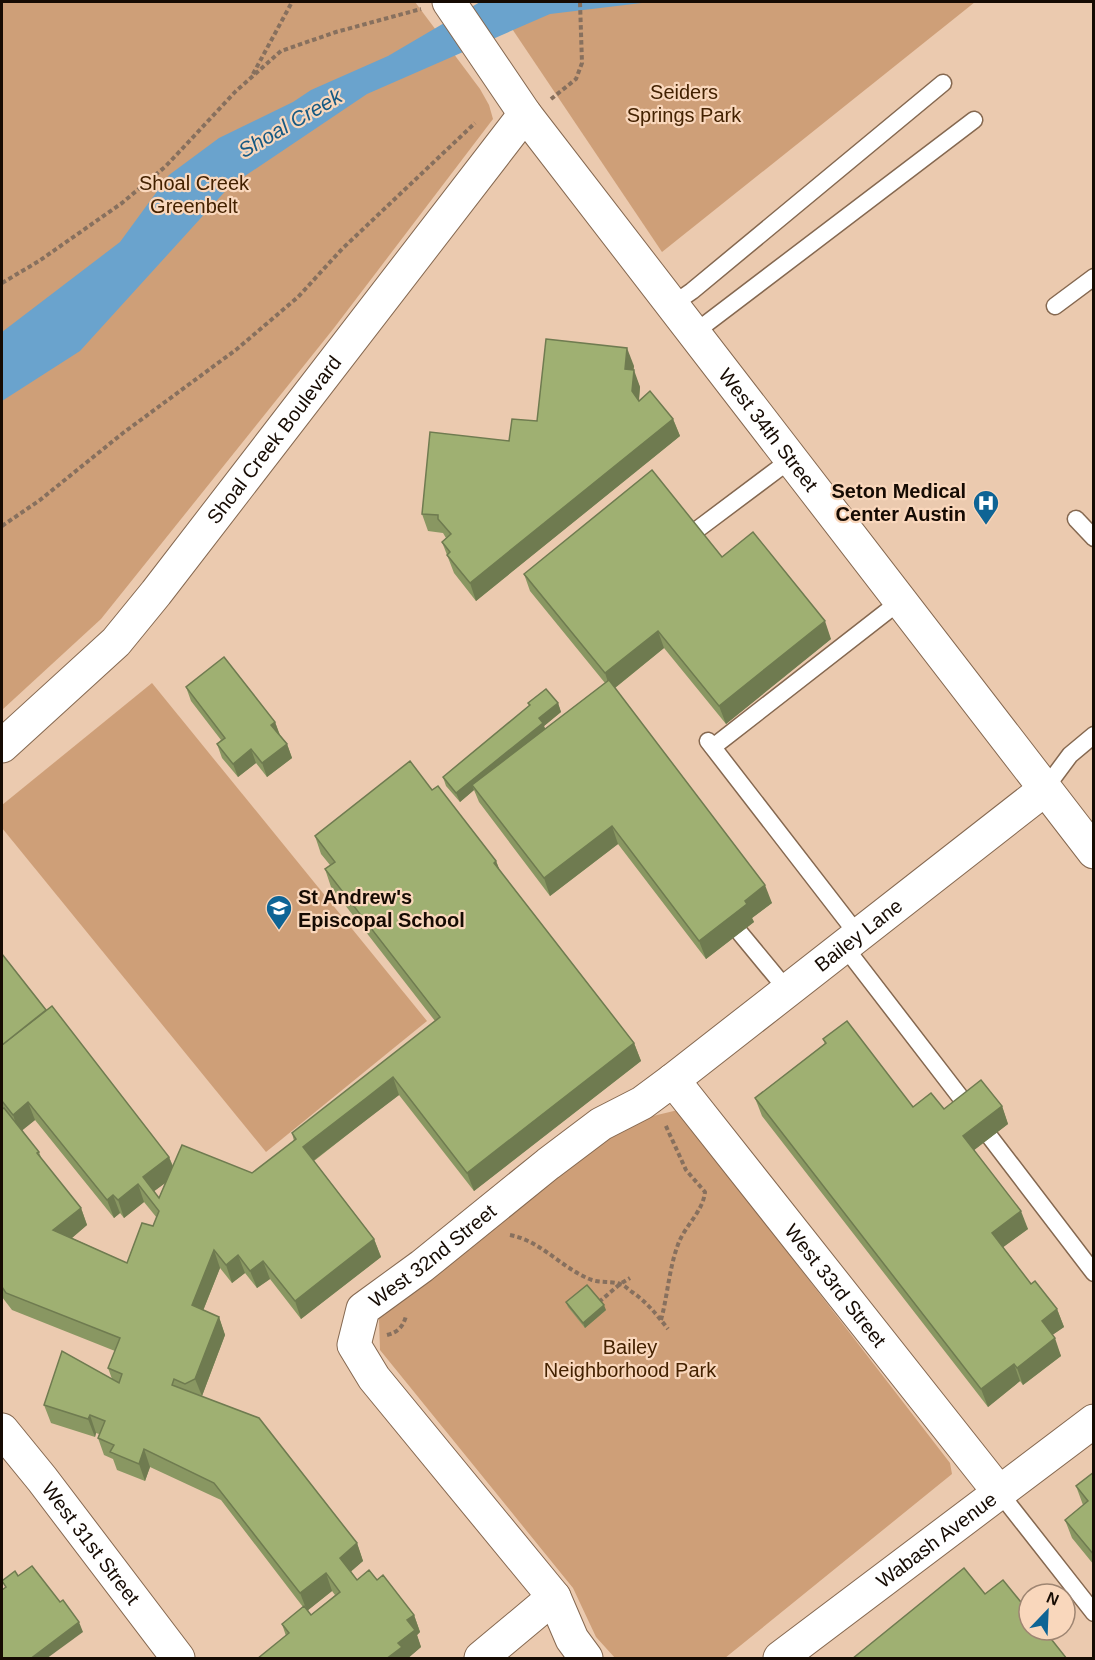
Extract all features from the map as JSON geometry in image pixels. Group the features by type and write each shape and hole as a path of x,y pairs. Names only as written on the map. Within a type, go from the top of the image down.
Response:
{"street":[{"name":"West 34th Street","path":"437,4 506,86 525,114 899,602 1094,852"},
{"name":"Shoal Creek Boulevard","path":"2,746 116,642 525,114"},
{"name":"Bailey Lane","path":"674,1080 1044,790"},
{"name":"West 33rd Street","path":"674,1080 999,1492"},
{"name":"West 32nd Street","path":"586,1659 572,1639 554,1597 374,1378 354,1345 363,1309 422,1266 548,1164 602,1124 642,1103 674,1080"},
{"name":"Wabash Avenue","path":"780,1659 1094,1421"},
{"name":"West 31st Street","path":"2,1430 42,1479 178,1659"},
{"path":"481,1659 554,1597"}],"lane":[{"path":"672,305 692,291 943,83"},
{"path":"694,333 974,120"},
{"path":"1055,306 1094,277"},
{"path":"694,532 790,460"},
{"path":"1076,519 1094,538"},
{"path":"899,602 711,744 970,1111"},
{"path":"1044,790 1070,754 1094,735"},
{"path":"712,900 788,991"},
{"path":"990,1137 1094,1273"},
{"path":"999,1492 1094,1613"}],"path":[{"path":"252,78 292,2"},
{"path":"554,97 576,79 582,63 580,2"},
{"path":"2,283 39,261 122,203 165,166 236,91 280,51 336,32 437,4"},
{"path":"2,526 40,500 123,433 237,349 298,297 342,249 478,121"},
{"path":"661,1321 672,1263 680,1239 704,1201 705,1192 686,1170 662,1117"},
{"path":"505,1235 512,1235 537,1245 568,1267 594,1281 620,1284 634,1293 668,1329"},
{"path":"599,1302 630,1278"},
{"path":"384,1335 399,1330 409,1308"}],"green space":[{"name":"Shoal Creek Greenbelt","path":"2,2 415,2 480,89 489,105 493,119 334,328 101,619 2,710"},
{"name":"Seiders Springs Park","path":"494,2 975,2 662,252"},
{"path":"152,683 427,1021 266,1152 2,828 2,805"},
{"name":"Bailey Neighborhood Park","path":"678,1110 950,1463 952,1474 725,1658 615,1658 596,1637 573,1588 380,1350 379,1319 388,1302 607,1127"}],"water":[{"name":"Shoal Creek","path":"480,2 650,2 550,14 367,94 230,186 80,351 2,401 2,332 120,242 169,175 219,138 293,102 311,90 388,56"}],"building":[{"path":"546,339 627,348 625,369 634,370 632,391 639,401 650,391 673,419 470,583 447,555 450,552 442,542 451,534 438,519 438,515 422,514 430,432 509,441 512,419 537,421"},
{"path":"652,470 722,557 753,532 825,621 719,706 658,631 605,673 524,574"},
{"path":"224,657 275,722 271,725 287,744 262,763 251,749 233,764 217,744 225,738 186,687"},
{"path":"609,680 765,885 745,901 747,904 699,941 612,826 544,878 472,785"},
{"path":"546,689 558,703 539,718 543,723 456,793 443,777"},
{"path":"410,761 432,790 438,786 496,861 494,863 634,1043 467,1173 393,1077 303,1147 374,1239 295,1301 263,1261 250,1271 238,1255 226,1265 214,1250 192,1305 219,1317 195,1379 185,1384 174,1379 172,1385 259,1418 357,1543 340,1558 357,1580 369,1570 377,1580 383,1575 414,1615 407,1620 415,1630 398,1643 402,1647 386,1659 257,1659 289,1633 282,1624 304,1606 311,1615 340,1592 326,1573 300,1593 214,1483 144,1449 139,1464 110,1452 114,1445 98,1438 105,1421 90,1415 88,1419 44,1405 62,1351 119,1383 122,1374 108,1368 120,1338 6,1293 2,1287 2,1109 4,1108 81,1208 53,1230 127,1263 142,1223 153,1226 159,1211 138,1184 118,1200 113,1195 107,1200 28,1102 13,1115 2,1101 2,1045 52,1006 169,1157 143,1177 159,1198 182,1145 252,1173 296,1139 292,1133 440,1017 325,869 335,862 315,836"},
{"path":"2,954 46,1010 2,1045"},
{"path":"847,1021 913,1107 931,1093 944,1109 981,1080 1002,1106 963,1136 1021,1211 992,1233 1031,1284 1035,1281 1057,1309 1042,1321 1055,1338 1017,1368 1014,1364 981,1389 755,1098 826,1043 823,1039"},
{"path":"587,1285 604,1305 583,1323 566,1302"},
{"path":"1094,1472 1094,1555 1065,1520 1088,1501 1076,1486"},
{"path":"32,1566 60,1602 63,1600 79,1622 30,1659 2,1659 2,1590 6,1587 2,1581 15,1571 18,1576"},
{"path":"964,1568 985,1594 1003,1580 1017,1597 1017,1642 1054,1642 1067,1659 852,1659"}],"place":[{"name":"Seton Medical Center Austin","path":"986,526"},
{"name":"St Andrew's Episcopal School","path":"279,931"}]}
